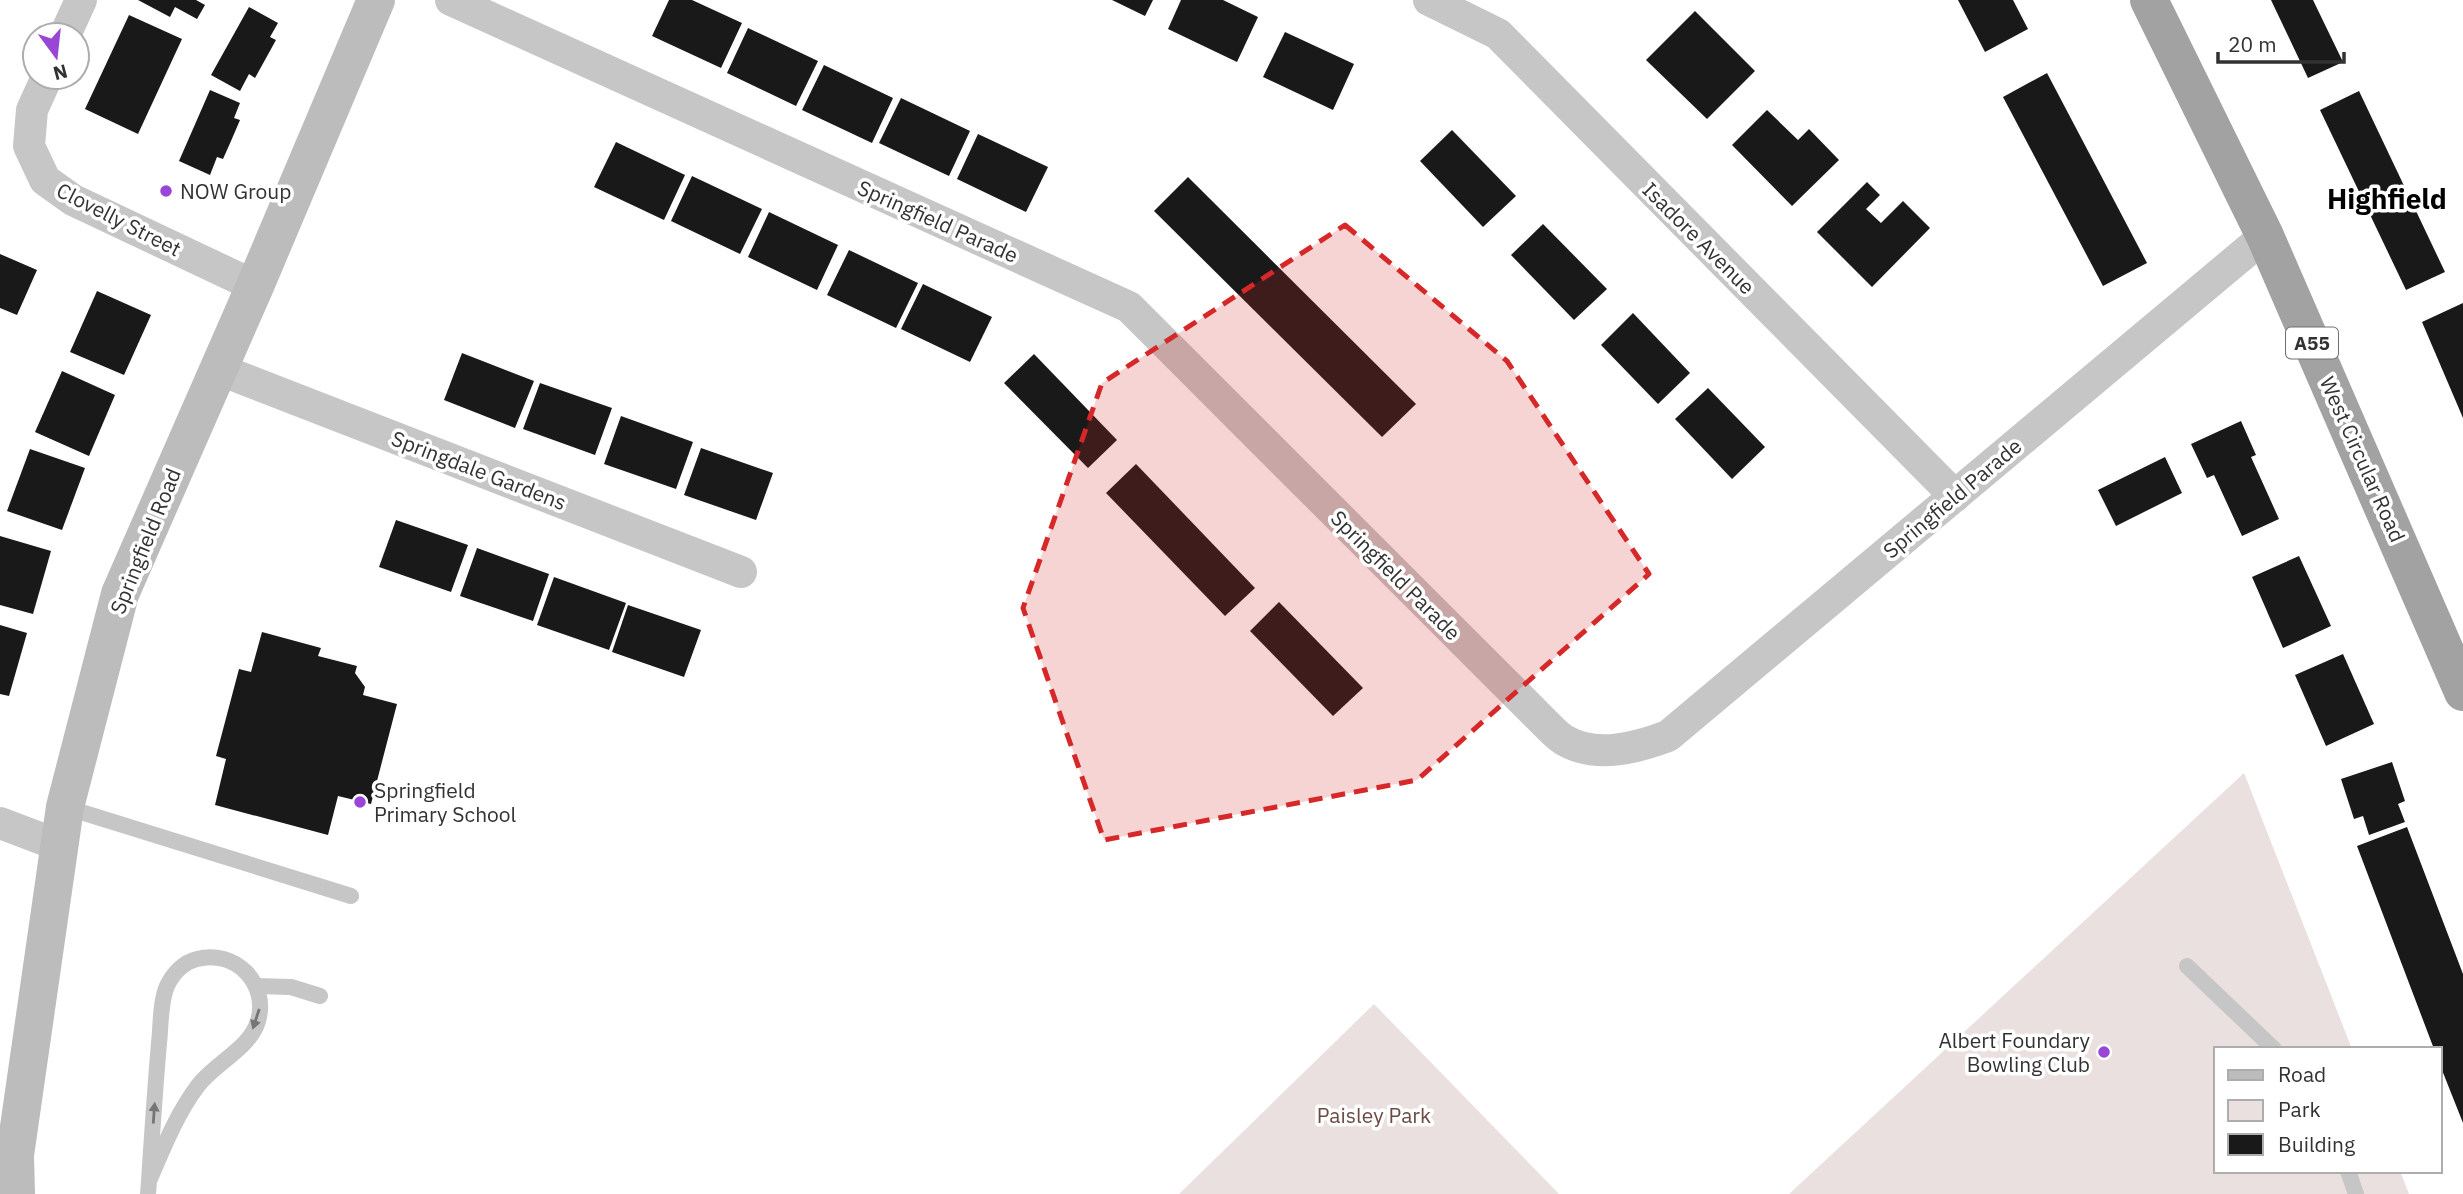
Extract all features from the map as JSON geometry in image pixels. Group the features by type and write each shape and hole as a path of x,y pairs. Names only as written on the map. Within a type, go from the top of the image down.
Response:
{"highway":[{"name":"West Circular Road","path":"2149,0 2265,236 2463,692"}],"main road":[{"name":"Springfield Road","path":"16,1194 5,1163 58,845 65,807 120,594 256,286 376,0"}],"street":[{"path":"71,21 80,0"},
{"name":"Springfield Parade","path":"452,0 1129,307 1542,721 1565,741 1596,750 1634,748 1668,736 2265,236"},
{"name":"Isadore Avenue","path":"1429,0 1498,34 1955,496"},
{"name":"Clovelly Street","path":"41,91 32,110 29,146 45,180 73,200 256,286"},
{"name":"Springdale Gardens","path":"218,369 741,572"},
{"path":"0,823 58,845"}],"lane":[{"path":"65,807 351,896"},
{"path":"214,956 234,961 245,970 256,986 260,1004 258,1023 244,1042 198,1084 179,1116 149,1188 166,988 180,967 195,959 214,956"},
{"path":"2187,966 2272,1047"},
{"path":"256,986 291,987 320,996"},
{"path":"2349,1173 2356,1194"}],"highlighted area":[{"path":"1345,225 1507,361 1649,574 1417,780 1104,840 1023,608 1102,383"}],"green space":[{"path":"2244,773 2351,1047 2214,1047 2214,1173 2401,1173 2409,1194 1789,1194"},
{"name":"Paisley Park","path":"1374,1004 1559,1194 1179,1194"}],"building":[{"path":"138,0 196,0 205,5 197,19 175,7 170,17"},
{"path":"669,0 692,0 742,23 721,68 652,36"},
{"path":"1112,0 1153,0 1145,16"},
{"path":"1181,0 1223,0 1258,17 1237,62 1168,29"},
{"path":"1958,0 2013,0 2028,29 1985,52"},
{"path":"2271,0 2313,0 2343,62 2308,78"},
{"path":"249,7 278,23 270,37 276,40 255,78 249,74 240,91 211,75"},
{"path":"1695,11 1755,71 1707,119 1646,60"},
{"path":"129,15 182,39 138,134 85,109"},
{"path":"748,28 818,61 796,106 727,73"},
{"path":"1285,32 1354,64 1333,110 1263,77"},
{"path":"824,65 893,98 872,143 802,110"},
{"path":"2047,73 2147,263 2103,286 2003,97"},
{"path":"210,90 240,103 234,118 240,120 223,159 217,157 210,175 179,161"},
{"path":"2359,91 2445,272 2406,290 2320,110"},
{"path":"901,98 970,131 949,176 879,143"},
{"path":"1767,110 1798,140 1809,129 1839,160 1792,206 1732,145"},
{"path":"1452,130 1516,196 1483,227 1420,161"},
{"path":"978,134 1048,167 1026,212 957,179"},
{"path":"616,142 685,175 664,220 594,187"},
{"path":"692,176 762,209 740,254 671,221"},
{"path":"1188,177 1416,404 1382,437 1154,211"},
{"path":"1867,182 1880,195 1866,209 1881,223 1903,201 1930,228 1872,287 1817,232"},
{"path":"769,212 838,245 817,290 748,257"},
{"path":"1543,224 1607,289 1574,320 1511,255"},
{"path":"849,250 918,283 896,328 827,295"},
{"path":"0,254 37,270 17,315 0,308"},
{"path":"923,284 992,317 970,362 901,329"},
{"path":"97,291 151,315 124,375 70,352"},
{"path":"2463,303 2463,418 2422,322"},
{"path":"1633,313 1690,373 1658,404 1601,345"},
{"path":"462,353 534,381 515,428 444,400"},
{"path":"1034,354 1117,440 1088,468 1004,383"},
{"path":"62,371 115,395 89,456 35,432"},
{"path":"540,383 612,408 595,455 523,429"},
{"path":"1708,388 1765,447 1732,479 1675,419"},
{"path":"621,416 693,442 676,489 604,464"},
{"path":"2241,421 2256,455 2251,457 2279,519 2242,536 2214,475 2207,478 2191,444"},
{"path":"701,448 773,473 756,520 684,495"},
{"path":"30,449 85,468 62,530 7,511"},
{"path":"2165,457 2182,493 2116,526 2098,490"},
{"path":"1136,464 1255,588 1225,616 1106,493"},
{"path":"396,520 468,545 451,592 379,567"},
{"path":"0,536 51,551 33,614 0,605"},
{"path":"477,548 549,574 533,621 460,596"},
{"path":"2299,556 2331,626 2283,648 2252,577"},
{"path":"554,577 626,603 609,650 537,625"},
{"path":"1279,602 1363,688 1333,716 1250,631"},
{"path":"628,605 701,630 684,677 612,652"},
{"path":"0,625 27,633 9,696 0,694"},
{"path":"262,632 321,648 318,656 357,666 355,673 365,687 363,695 397,704 371,804 338,796 328,835 215,805 226,759 216,756 239,669 251,672"},
{"path":"2343,654 2374,724 2326,746 2295,675"},
{"path":"2392,762 2405,801 2398,804 2405,822 2369,835 2363,816 2354,819 2341,779"},
{"path":"2407,827 2463,974 2463,1123 2442,1070 2442,1047 2433,1047 2357,846"}],"place":[{"name":"NOW Group","path":"166,191"},
{"name":"Springfield Primary School","path":"360,802"},
{"name":"Albert Foundary Bowling Club","path":"2104,1052"}],"district":[{"name":"Highfield","path":"2387,198"}]}
